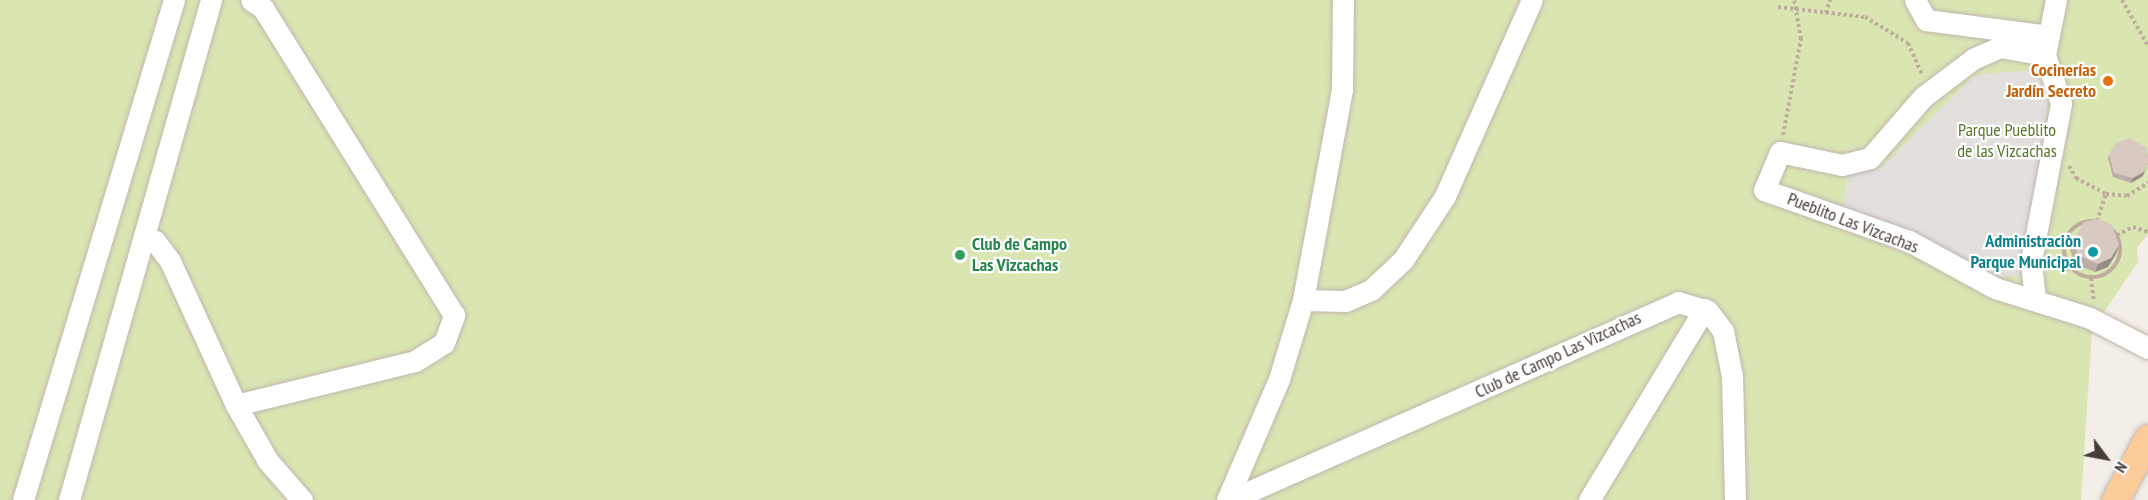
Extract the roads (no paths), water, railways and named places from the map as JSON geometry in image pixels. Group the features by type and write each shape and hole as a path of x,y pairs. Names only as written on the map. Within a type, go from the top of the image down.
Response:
{"main road":[{"path":"2115,500 2148,438"}],"lane":[{"path":"23,500 174,0"},
{"path":"69,500 211,0"},
{"path":"236,405 416,361 444,343 454,315 262,8 251,0"},
{"path":"1229,500 1279,379 1303,300 1342,90 1343,0"},
{"path":"1303,300 1345,301 1371,290 1403,260 1445,196 1532,0"},
{"path":"1915,0 1926,20 2047,46"},
{"path":"2036,300 2031,261 2061,103 2047,46 2056,0"},
{"name":"Pueblito Las Vizcachas","path":"2047,46 2000,47 1973,59 1923,97 1870,158 1842,165 1780,152 1764,190 1909,241 1995,288 2036,300 2145,339"},
{"path":"144,237 155,241 170,261 236,405 268,461 302,500"},
{"name":"Club de Campo Las Vizcachas","path":"1229,500 1662,308 1678,302 1704,309"},
{"path":"1589,500 1704,309 1723,331 1732,376 1736,500"}],"place":[{"name":"Cocinerías Jardín Secreto","path":"2108,81"},
{"name":"Administraciòn Parque Municipal","path":"2093,252"},
{"name":"Club de Campo Las Vizcachas","path":"960,255"}],"park label":[{"name":"Parque Pueblito de las Vizcachas","path":"2007,141"}]}
